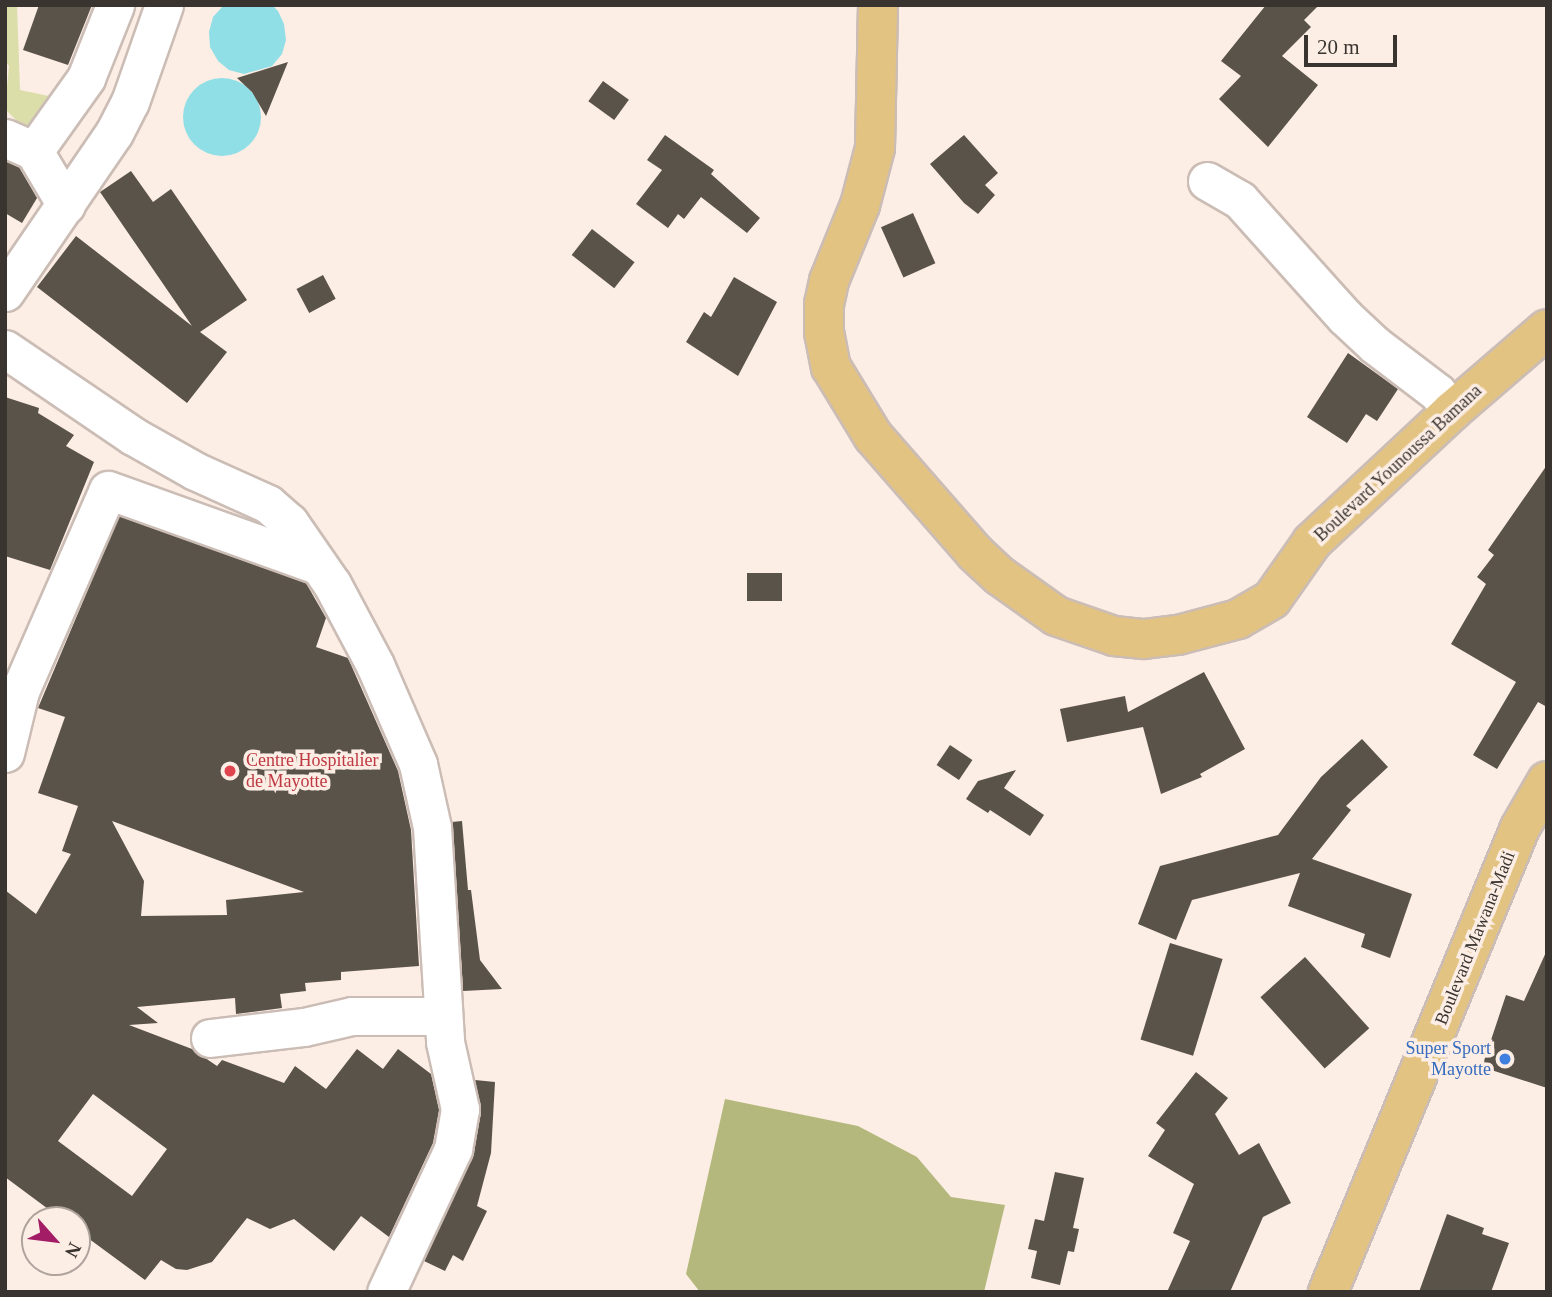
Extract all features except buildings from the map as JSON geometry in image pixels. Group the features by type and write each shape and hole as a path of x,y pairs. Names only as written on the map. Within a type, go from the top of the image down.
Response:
{"main road":[{"name":"Boulevard Younoussa Bamana","path":"878,5 875,148 860,205 829,281 824,304 824,332 831,367 873,436 975,553 1035,603 1086,629 1114,636 1144,639 1178,635 1238,619 1272,599 1312,542 1452,411 1547,329"},
{"name":"Boulevard Mawana-Madi","path":"1328,1292 1520,828 1547,781"}],"street":[{"path":"66,205 20,145 86,78 115,5"},
{"path":"7,285 66,205 114,133 130,102 164,5"},
{"path":"1207,181 1240,200 1345,317 1375,345 1437,392 1452,411"},
{"path":"5,349 133,436 195,471 268,504 289,522 332,584 375,665 418,764 432,827 445,1042 460,1109 459,1127 453,1149 386,1292"},
{"path":"5,753 20,691 108,490 317,565"},
{"path":"210,1038 304,1027 352,1016 443,1016"}],"green space":[{"path":"5,5 17,5 20,90 58,98 30,134 5,109 9,66 5,61"},
{"path":"725,1099 858,1126 917,1157 951,1197 1005,1205 984,1292 700,1292 686,1274"}],"water":[{"path":"224,5 272,5 278,11 284,24 286,40 282,54 272,66 244,74 229,70 218,61 210,47 209,32 213,17"},
{"path":"222,78 237,81 250,89 258,102 261,117 258,132 250,145 237,153 222,156 207,153 194,145 186,132 183,117 186,102 194,89 207,81"}],"place":[{"name":"Centre Hospitalier de Mayotte","path":"230,771"},
{"name":"Super Sport Mayotte","path":"1505,1059"}]}
